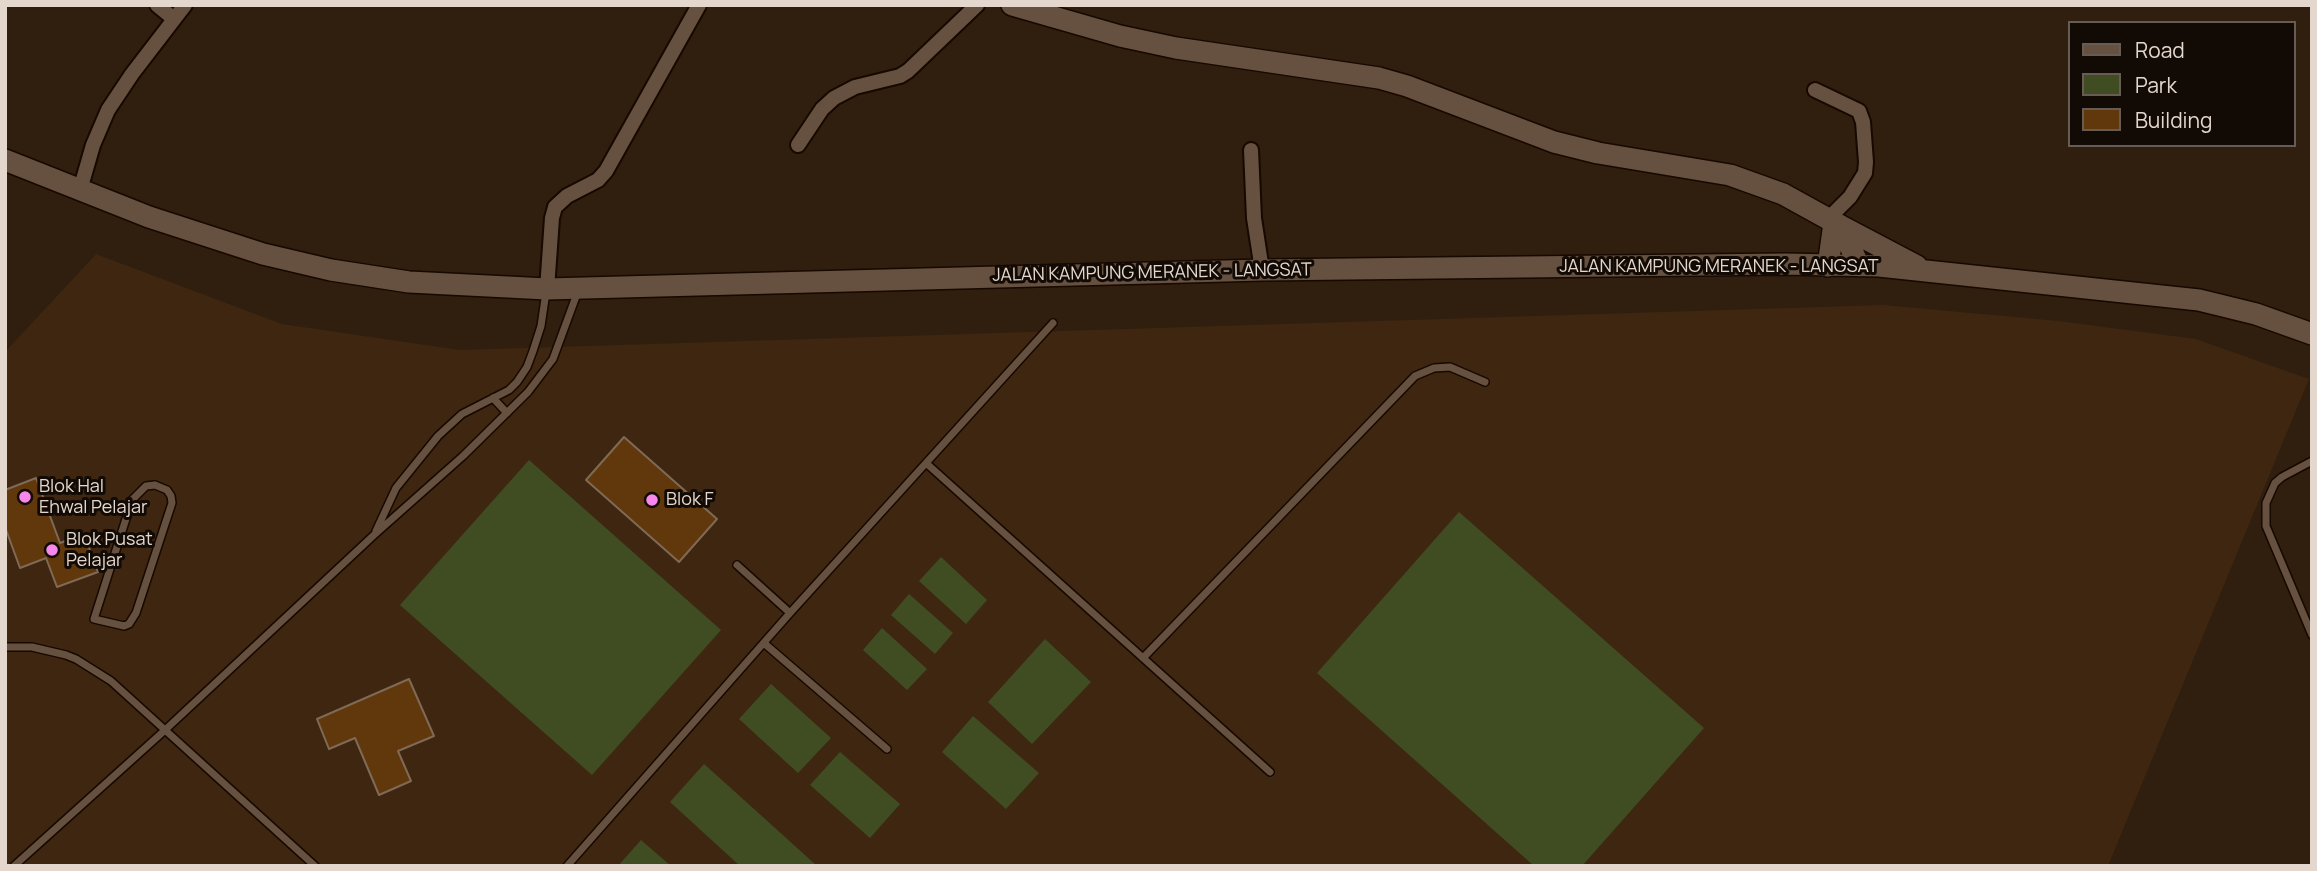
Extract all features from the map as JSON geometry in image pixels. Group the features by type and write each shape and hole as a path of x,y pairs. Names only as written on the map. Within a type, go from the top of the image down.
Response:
{"main road":[{"path":"1012,5 1120,36 1176,48 1379,78 1429,94 1554,142 1598,153 1742,179 1783,194 1928,271"},
{"name":"JALAN KAMPUNG MERANEK - LANGSAT","path":"5,160 149,217 263,254 331,270 409,282 547,289 1262,270 1771,264 1859,266 2199,300 2256,314 2312,334"},
{"path":"1828,266 1835,223"},
{"path":"1835,223 1859,266"}],"street":[{"path":"156,5 174,19"},
{"path":"80,190 93,145 108,110 185,5"},
{"path":"547,289 555,207 567,196 598,180 606,171 699,5"},
{"path":"798,145 822,109 834,98 855,87 900,76 908,71 977,5"},
{"path":"1815,90 1859,111 1863,122 1865,173 1835,223"},
{"path":"1251,150 1254,218 1262,270"}],"lane":[{"path":"14,866 463,456 528,392 553,359 579,287"},
{"path":"374,535 396,488 438,436 462,414 509,390 527,367 541,326 547,289"},
{"path":"567,866 790,613 1053,323"},
{"path":"1143,658 1415,376 1434,368 1450,367 1485,382"},
{"path":"493,398 507,413"},
{"path":"2312,461 2275,483 2266,503 2266,526 2312,635"},
{"path":"926,463 1270,772"},
{"path":"155,485 167,490 171,496 171,511 131,621 124,626 94,618 132,500 146,486 155,485"},
{"path":"737,565 790,613"},
{"path":"765,644 887,749"},
{"path":"5,647 32,647 76,659 111,681 315,866"}],"shaded area":[{"path":"96,254 282,324 460,350 1883,305 2059,321 2196,339 2309,379 2108,866 5,866 5,352"}],"green space":[{"path":"529,460 721,630 592,775 400,605"},
{"path":"1459,512 1704,728 1582,866 1534,866 1317,673"},
{"path":"941,557 987,600 966,624 919,581"},
{"path":"909,594 953,633 935,654 891,615"},
{"path":"882,628 927,669 907,690 863,650"},
{"path":"1045,639 1091,682 1032,744 988,702"},
{"path":"771,684 831,738 798,773 739,719"},
{"path":"973,716 1039,773 1006,809 942,752"},
{"path":"840,752 900,804 870,838 810,785"},
{"path":"704,764 817,866 740,866 670,802"},
{"path":"641,840 671,866 618,866"}],"building":[{"name":"Blok F","path":"624,437 717,519 679,562 586,480"},
{"name":"Blok Pusat Pelajar","path":"36,478 60,543 84,534 98,572 57,587 46,558 20,568 5,527 5,490"},
{"path":"409,679 434,736 398,751 411,781 379,795 355,738 329,749 317,719"}],"place":[{"name":"Blok Hal Ehwal Pelajar","path":"25,497"},
{"name":"Blok F","path":"652,500"},
{"name":"Blok Pusat Pelajar","path":"52,550"}]}
